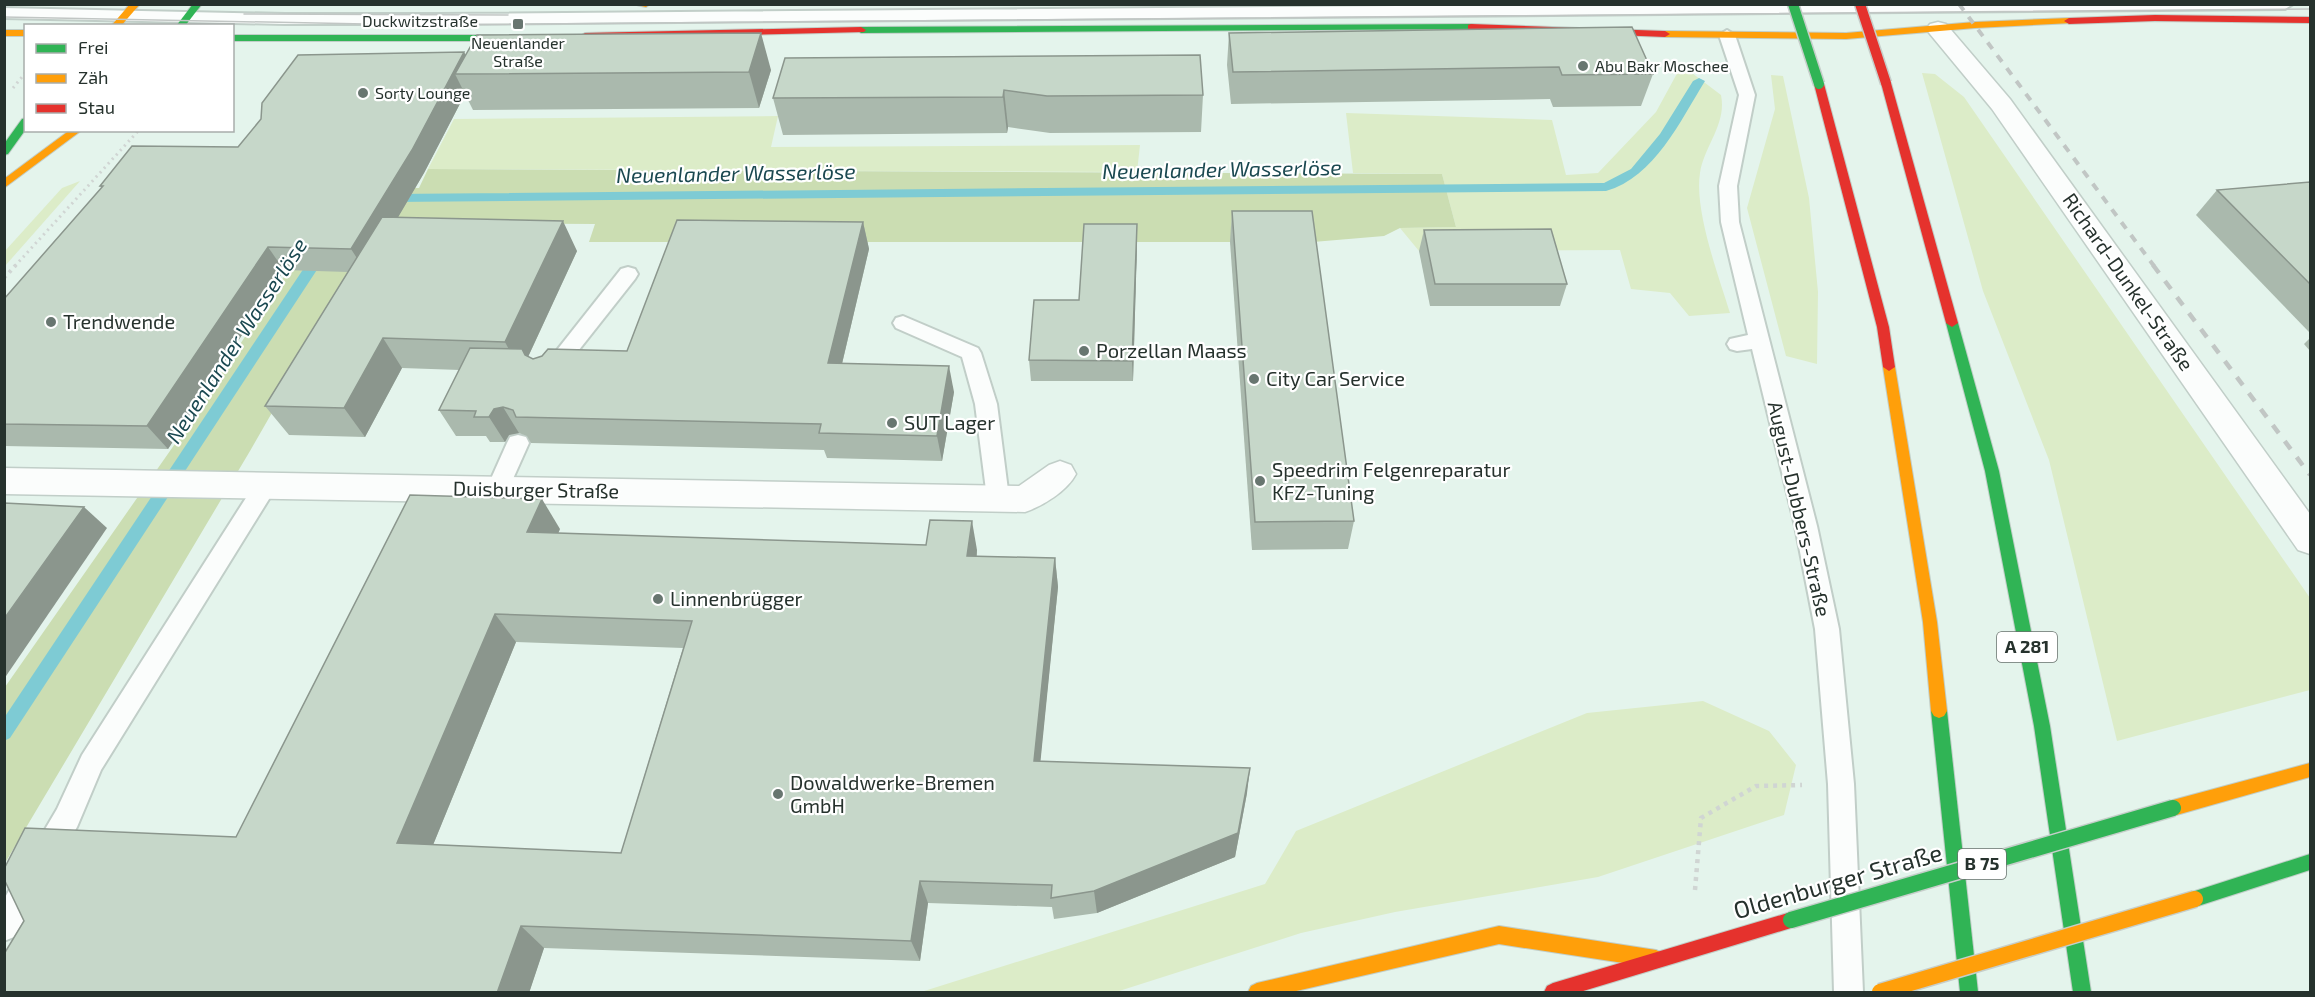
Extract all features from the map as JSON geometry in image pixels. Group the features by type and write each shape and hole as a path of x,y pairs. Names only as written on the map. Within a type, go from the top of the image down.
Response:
{"main road":[{"path":"120,21 136,4"},
{"path":"636,4 646,4"},
{"path":"1793,4 1819,84 1883,327 1930,622 1969,993"},
{"name":"A 281","path":"1860,4 1886,83 1992,471 2042,726 2082,993"},
{"path":"566,37 793,30 1494,27 1727,35 1846,36 1929,14 2310,20"},
{"path":"4,33 24,33"},
{"name":"Duckwitzstraße","path":"234,38 531,38"},
{"path":"4,185 74,132"},
{"name":"Oldenburger Straße","path":"1552,993 1656,959 2310,770"},
{"path":"1880,993 2195,899 2310,862"},
{"path":"1257,993 1499,935 1656,959"}],"street":[{"name":"Richard-Dunkel-Straße","path":"1929,14 2001,104 2310,540"},
{"name":"Duisburger Straße","path":"4,481 1025,499 1060,474"}],"lane":[{"path":"4,13 120,21 189,16 285,19 1929,14 2285,4"},
{"name":"August-Dubbers-Straße","path":"1727,35 1747,95 1728,186 1730,222 1806,526 1827,629 1841,784 1849,993"},
{"path":"548,375 628,274"},
{"path":"903,323 971,353 986,404 998,498"},
{"path":"1737,344 1759,341"},
{"path":"496,490 519,443"},
{"path":"4,927 67,818 91,763 266,485"}],"path":[{"path":"9,92 24,74"},
{"path":"4,278 137,132"},
{"path":"1695,891 1701,818 1756,786 1841,784"}],"green space":[{"path":"1684,67 1721,95 1721,116 1702,163 1699,188 1704,225 1730,313 1689,316 1670,293 1631,289 1620,250 1419,251 1400,228 1456,227 1442,174 1353,173 1346,113 1552,120 1566,175 1598,173 1656,112 1680,68"},
{"path":"1922,73 1935,74 1964,97 2310,598 2310,690 2117,741 2049,460 1983,291"},
{"path":"1771,75 1783,76 1809,198 1818,292 1817,364 1786,356 1747,208 1775,109"},
{"path":"778,116 771,147 1140,145 1137,172 428,169 454,119"},
{"path":"428,169 1442,174 1456,227 1400,228 1384,236 1313,242 589,242 595,224 381,223 250,451 5,863 5,687 179,438 341,189 419,188"},
{"path":"80,181 5,266 5,251 62,188"},
{"path":"1703,701 1769,731 1796,765 1784,815 1598,877 1395,912 1301,933 1116,992 921,992 1265,884 1296,831 1587,713"}],"building":[{"path":"1632,27 1653,74 1562,75 1559,67 1233,72 1229,33"},
{"path":"761,33 749,72 455,74 477,35"},
{"path":"464,52 412,150 351,249 268,247 147,426 4,424 4,299 103,186 100,186 132,146 238,147 261,119 262,103 298,55"},
{"path":"1200,55 1203,95 1047,96 1004,90 1003,97 773,98 785,58"},
{"path":"2310,182 2310,284 2217,190"},
{"path":"1232,211 1312,211 1354,521 1255,522"},
{"path":"382,217 563,221 505,342 383,338 344,408 265,406"},
{"path":"677,220 863,222 828,363 949,366 937,436 819,433 821,424 516,417 513,410 503,407 494,409 489,417 474,417 476,411 439,410 470,348 522,349 525,355 533,359 542,356 548,349 627,351"},
{"path":"1084,224 1137,224 1132,361 1029,360 1034,300 1079,300"},
{"path":"1551,229 1567,284 1435,284 1424,230"},
{"path":"410,495 542,499 527,532 926,545 930,520 972,521 967,556 1055,558 1034,761 1250,768 1238,833 1094,891 1051,898 1052,885 920,881 911,941 521,926 497,993 4,993 4,954 24,921 4,879 4,869 25,828 236,837","holes":["495,614 692,621 621,853 397,843"]},
{"path":"4,503 84,507 4,619"}],"waterway":[{"name":"Neuenlander Wasserlöse","path":"391,198 1606,187 1635,172 1665,136 1699,81"},
{"name":"Neuenlander Wasserlöse","path":"4,733 321,253"}],"tram line":[{"path":"4,17 416,25 2310,9"},
{"path":"244,14 508,15"}],"railway":[{"path":"1959,4 2154,266"},
{"path":"2153,265 2310,475"}],"traffic: fast":[{"path":"182,24 198,4"},
{"path":"1793,4 1819,84"},
{"path":"861,30 1471,27"},
{"path":"234,38 519,38"},
{"path":"4,152 24,124"},
{"path":"1952,323 1992,471 2042,726 2082,992"},
{"path":"1939,711 1969,992"},
{"path":"1791,920 2173,808"},
{"path":"2195,899 2310,862"}],"traffic: slow":[{"path":"117,24 136,4"},
{"path":"636,4 646,4"},
{"path":"1665,34 1846,36 1975,25 2069,21"},
{"path":"4,33 24,33"},
{"path":"4,185 74,132"},
{"path":"1889,367 1930,622 1939,711"},
{"path":"2173,808 2310,770"},
{"path":"1880,992 2195,899"},
{"path":"1257,992 1499,935 1656,959"}],"traffic: jam":[{"path":"1860,4 1886,83"},
{"path":"2069,21 2155,18 2310,20"},
{"path":"1471,27 1665,34"},
{"path":"585,36 861,30"},
{"path":"1886,83 1952,323"},
{"path":"1819,84 1883,327 1889,367"},
{"path":"1553,992 1791,920"}],"place":[{"name":"Neuenlander Straße","path":"518,24"},
{"name":"Abu Bakr Moschee","path":"1583,66"},
{"name":"Sorty Lounge","path":"363,93"},
{"name":"Trendwende","path":"51,322"},
{"name":"Porzellan Maass","path":"1084,351"},
{"name":"City Car Service","path":"1254,379"},
{"name":"SUT Lager","path":"892,423"},
{"name":"Speedrim Felgenreparatur KFZ-Tuning","path":"1260,481"},
{"name":"Linnenbrügger","path":"658,599"},
{"name":"Dowaldwerke-Bremen GmbH","path":"778,794"}]}
